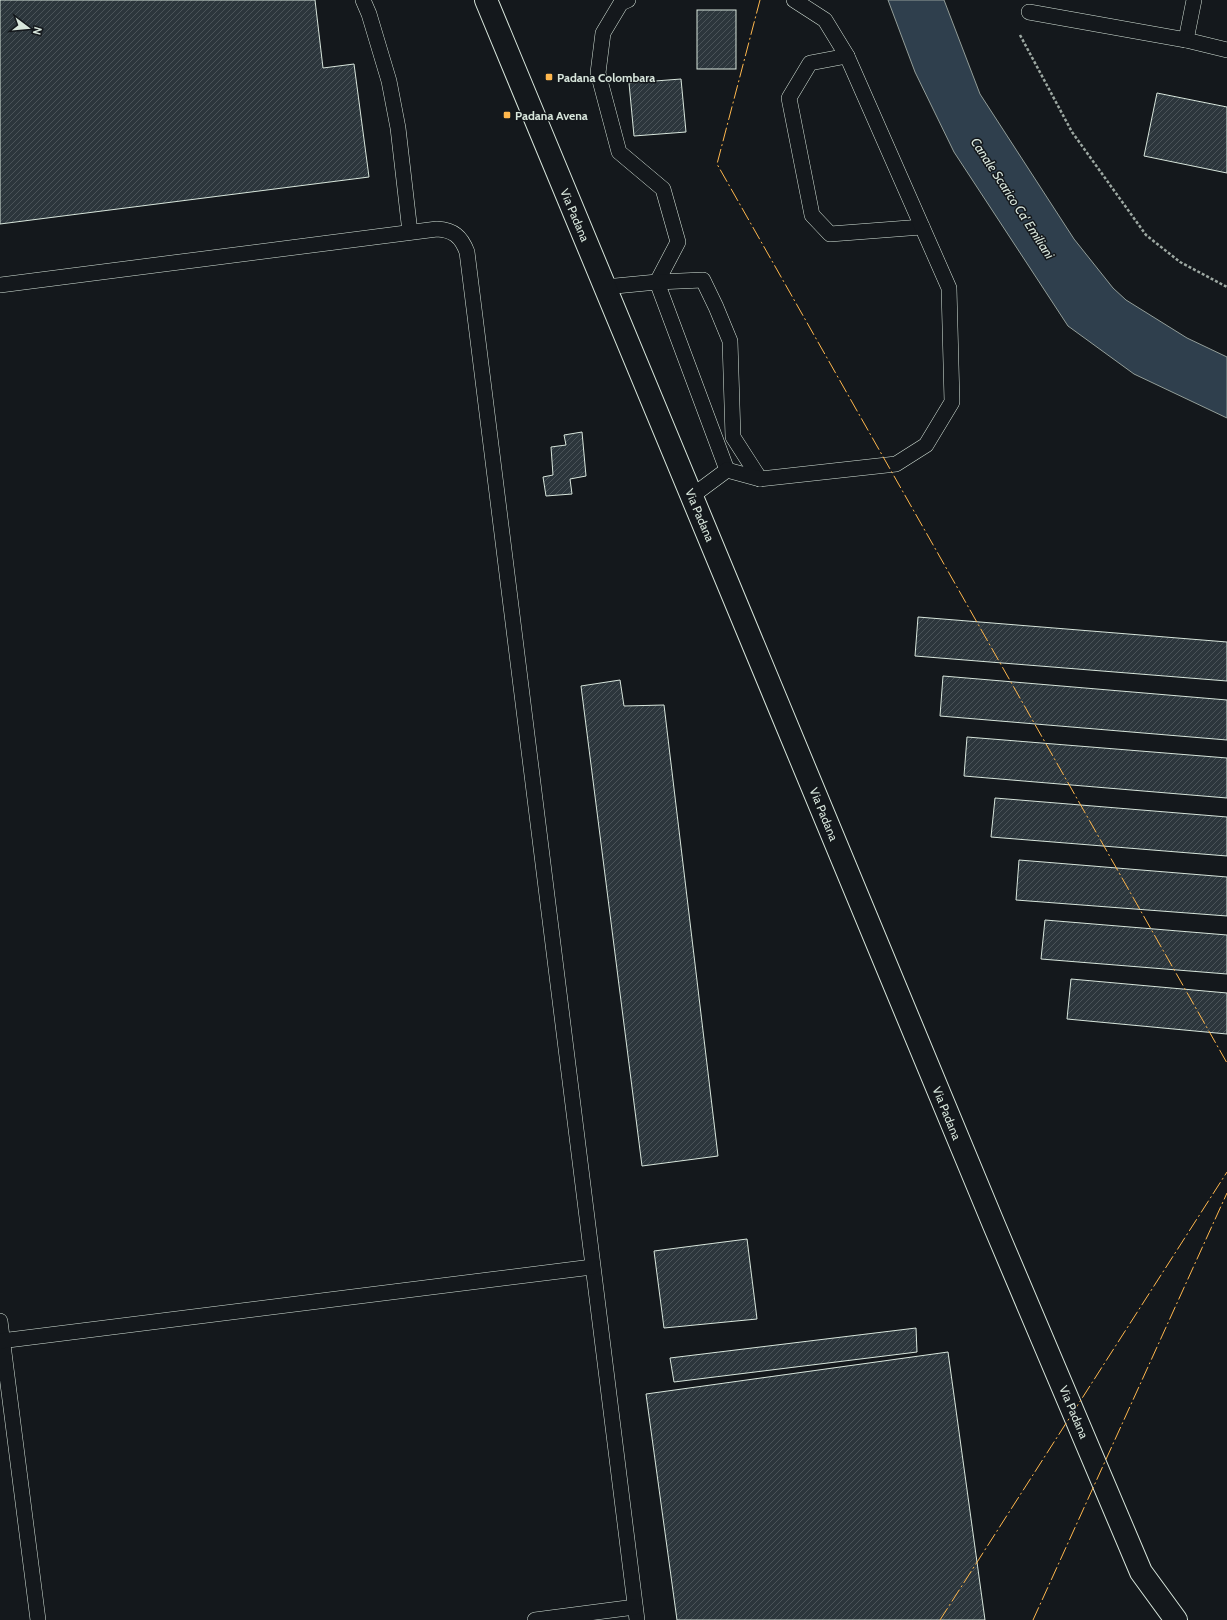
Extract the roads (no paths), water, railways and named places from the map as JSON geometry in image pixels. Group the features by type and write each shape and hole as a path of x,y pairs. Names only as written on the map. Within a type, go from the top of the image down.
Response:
{"main road":[{"name":"Via Padana","path":"486,0 994,1225 1141,1572 1176,1620"},
{"path":"1141,1572 1161,1620"}],"lane":[{"path":"363,0 369,14 389,81 398,128 410,232"},
{"path":"628,0 621,3 603,33 598,73 619,152 663,190 678,242 657,282 727,470"},
{"path":"727,470 760,479 896,464 926,445 952,402 949,288 847,56 825,20 794,0"},
{"path":"1186,40 1194,0"},
{"path":"1029,12 1186,40 1227,50"},
{"path":"847,56 810,63 789,98 812,215 830,234 922,227"},
{"path":"0,285 437,229 448,230 458,235 464,243 467,252 636,1614 535,1620"},
{"path":"605,287 657,282 703,280 730,341 733,437 760,479"},
{"path":"692,496 727,470"},
{"path":"1,1341 592,1267"},
{"path":"0,1321 1,1341 38,1620"}],"water":[{"name":"Canale Scarico Ca' Emiliani","path":"888,0 944,0 980,94 1074,239 1113,288 1126,300 1187,338 1227,357 1227,418 1134,374 1068,326 954,152 915,72"}],"place":[{"name":"Padana Colombara","path":"549,77"},
{"name":"Padana Avena","path":"507,115"}]}
